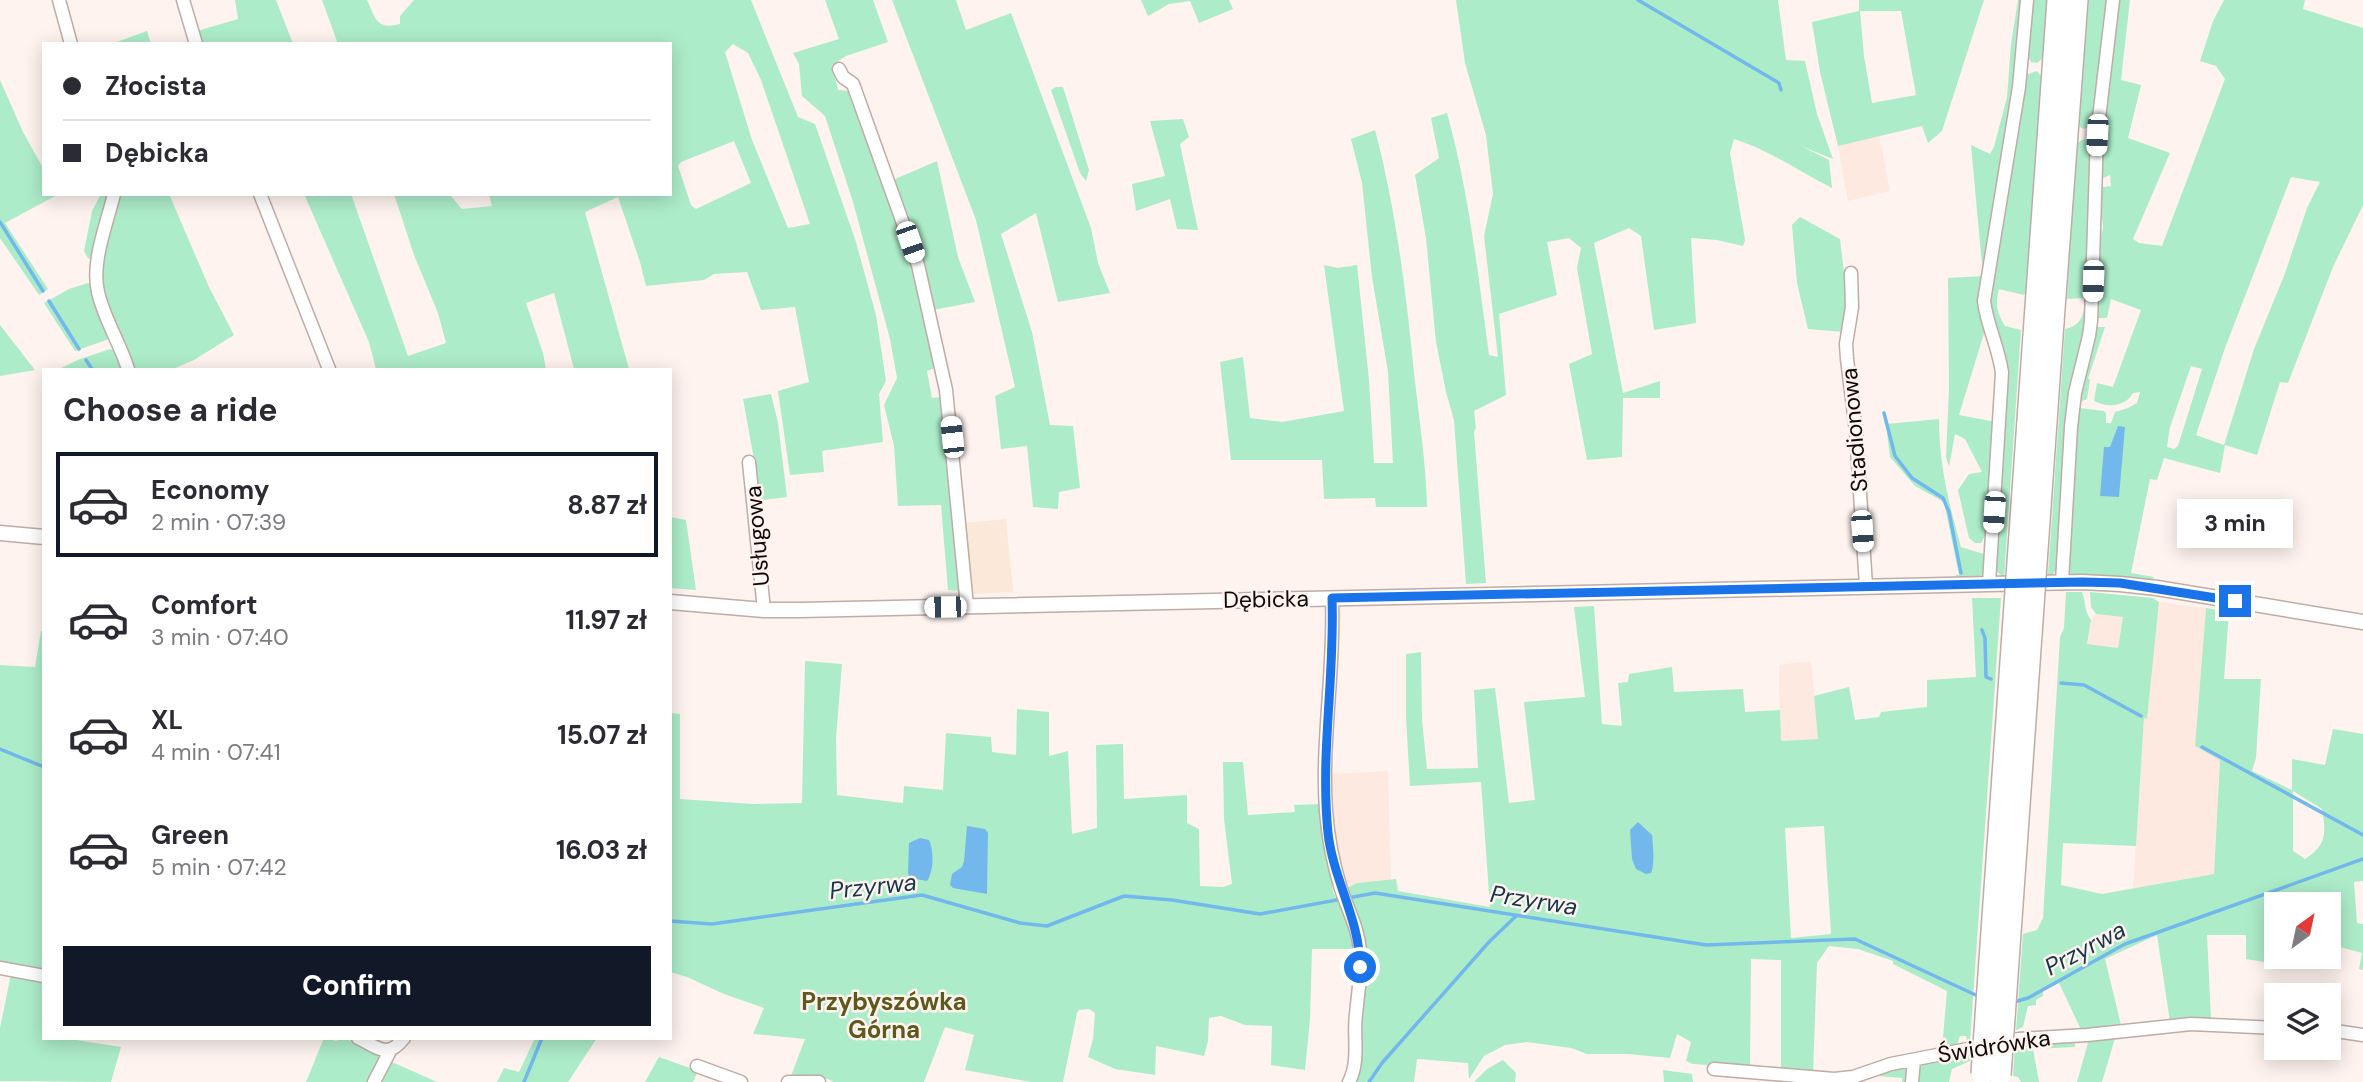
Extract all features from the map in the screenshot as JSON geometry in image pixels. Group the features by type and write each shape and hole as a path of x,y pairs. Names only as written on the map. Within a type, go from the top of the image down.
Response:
{"highway":[{"path":"1991,1078 2044,321 2058,0"},
{"path":"2044,321 2077,0"}],"street":[{"path":"59,0 70,42"},
{"path":"183,0 195,42"},
{"path":"1989,583 2002,395 1999,354 1987,320 1984,301 2022,64 2027,0"},
{"path":"2063,582 2075,393 2090,329 2097,135 2113,0"},
{"path":"839,69 853,84 918,265 950,415 967,606"},
{"path":"114,196 96,281 102,307 128,368"},
{"path":"261,196 329,368"},
{"name":"Stadionowa","path":"1851,273 1852,307 1846,344 1856,431 1866,586"},
{"name":"Usługowa","path":"749,462 754,489 764,610"},
{"path":"0,533 42,537"},
{"name":"Dębicka","path":"672,602 764,610 2063,582 2120,583 2363,621"},
{"path":"1332,598 1326,808 1332,859 1358,936 1360,951 1360,981 1355,1018 1356,1058 1351,1081"},
{"path":"0,968 42,976"},
{"name":"Świdrówka","path":"1714,1069 1834,1079 2028,1038 2192,1024 2264,1027"},
{"path":"2341,1032 2363,1035"},
{"path":"362,1040 390,1051 402,1040"},
{"path":"374,1082 390,1051"},
{"path":"1912,1082 1914,1060"},
{"path":"697,1066 741,1082"},
{"path":"788,1082 819,1082"}],"shaded area":[{"path":"1879,135 1890,191 1848,201 1838,146"},
{"path":"1006,519 1013,592 970,594 964,523"},
{"path":"2159,602 2206,608 2195,745 2220,760 2214,874 2133,889 2144,718 2147,719"},
{"path":"2096,614 2123,617 2118,648 2087,645 2091,620"},
{"path":"1810,661 1818,739 1780,741 1779,665"},
{"path":"1388,771 1391,880 1345,889 1334,839 1332,774"}],"green space":[{"path":"235,0 276,0 292,42 200,42 197,31 238,19"},
{"path":"322,0 367,0 375,18 381,24 392,25 400,24 400,16 414,0 751,0 798,117 815,124 856,242 876,315 886,381 879,394 883,442 822,451 824,472 790,475 778,391 809,382 795,307 761,310 747,272 714,274 704,280 646,286 618,197 585,212 629,368 574,368 554,293 526,303 546,368 376,368 369,342 305,196 352,196 408,356 446,343 438,313 414,255 395,196 451,196 462,209 492,206 490,196 672,196 672,42 337,42","holes":["733,44 748,53 761,80 810,224 788,228 752,140 725,52","734,141 751,183 696,209 691,205 678,166 681,162"]},
{"path":"825,0 873,0 888,42 846,56 832,65 838,90 851,91 903,240 928,330 937,367 927,371 932,398 941,397 963,591 948,590 941,505 898,506 894,446 884,405 897,378 890,339 853,202 825,116 802,96 799,64 793,53 839,39"},
{"path":"892,0 956,0 966,30 1011,13 1091,228 1098,263 1110,293 1058,302 1036,213 1001,234 1032,332 1050,425 1073,426 1080,488 1059,492 1058,509 1033,507 1027,446 1001,449 995,396 1015,387 976,220"},
{"path":"1141,0 1229,0 1233,9 1199,23 1190,1 1169,4 1148,16"},
{"path":"1456,0 1778,0 1786,60 1805,61 1817,114 1833,159 1801,146 1829,160 1832,188 1772,155 1734,139 1730,153 1745,240 1743,246 1691,238 1696,323 1654,330 1641,236 1629,228 1594,243 1623,393 1660,381 1660,398 1623,398 1622,457 1587,460 1569,364 1592,354 1577,268 1581,248 1569,238 1547,242 1557,295 1499,314 1506,395 1474,411 1486,583 1466,584 1454,420 1436,342 1426,238 1415,175 1439,158 1431,118 1447,113 1467,203 1489,355 1498,357 1484,236 1493,194 1486,135 1465,63"},
{"path":"1859,0 1984,0 1942,131 1928,143 1922,126 1838,146 1820,72 1812,22 1859,11","holes":["1860,11 1901,11 1916,95 1872,103"]},
{"path":"2018,0 2022,0 2016,44 2018,53 1985,330 1959,415 1996,422 1988,531 1981,543 1975,543 1969,538 1958,490 1969,474 1982,472 1965,439 1955,434 1949,467 1946,457 1949,388 1948,278 1983,276 1971,145 1990,154 1994,147 2007,97"},
{"path":"2031,0 2047,0 2043,54 2037,63 2031,62 2027,55"},
{"path":"2089,0 2109,0 2093,124 2083,129 2079,122"},
{"path":"2119,0 2130,0 2121,80 2141,85 2128,138 2170,153 2133,239 2139,243 2162,246 2225,79 2216,66 2200,61 2213,21 2224,0 2305,0 2303,9 2363,28 2363,205 2333,267 2288,383 2280,382 2257,455 2225,445 2220,473 2164,458 2157,480 2150,479 2131,573 2154,577 2152,582 2073,576 2069,571 2071,538 2068,533 2078,411 2080,408 2104,411 2106,423 2111,423 2115,412 2137,403 2140,392 2133,393 2126,401 2116,405 2094,401 2097,383 2113,387 2141,310 2111,299 2107,318 2097,318 2098,249 2103,228 2100,192 2103,187 2111,186 2110,175 2101,179 2101,140","holes":["2291,177 2320,182 2307,208 2284,276 2254,349 2224,445 2196,435 2225,348","2191,366 2202,369 2178,446 2174,449 2167,447 2170,427"]},
{"path":"147,31 150,42 117,42"},
{"path":"2037,71 2041,76 2026,292 2024,295 1999,289 1997,299 2005,326 2021,330 2004,578 1994,569 2005,400 1990,290 2025,75"},
{"path":"0,80 42,166 42,196 55,196 5,223 48,289 39,295 0,238"},
{"path":"1063,87 1089,170 1086,181 1080,173 1051,90"},
{"path":"1183,119 1189,137 1180,144 1198,230 1177,229 1170,199 1136,211 1132,184 1165,176 1150,121"},
{"path":"1375,130 1389,190 1404,281 1427,507 1376,507 1375,498 1324,499 1322,460 1231,460 1220,362 1243,357 1250,418 1282,422 1344,411 1324,265 1338,268 1357,265 1369,380 1374,463 1393,463 1388,372 1372,277 1362,183 1351,139"},
{"path":"2084,139 2089,141 2094,152 2088,309 2058,568 2052,575 2048,575 2065,329 2079,322 2084,309 2084,298 2067,299 2077,143"},
{"path":"937,161 958,257 975,302 933,310 895,179"},
{"path":"100,196 109,196 93,261 84,251 92,211"},
{"path":"119,196 170,196 209,287 234,335 194,360 175,368 132,368 100,285 102,260"},
{"path":"1800,217 1840,239 1847,298 1844,332 1808,329 1797,283 1792,225"},
{"path":"92,284 112,338 75,351 44,303 69,289"},
{"path":"0,325 35,370 0,376"},
{"path":"2095,327 2105,327 2088,379 2087,399 2082,401 2078,398"},
{"path":"110,349 117,350 123,368 61,368"},
{"path":"771,394 778,423 787,497 757,501 754,459 743,399"},
{"path":"1939,419 1946,484 1961,547 1984,554 1983,574 1977,578 1955,578 1959,575 1944,502 1915,486 1890,457 1886,424"},
{"path":"672,517 686,520 696,590 672,588"},
{"path":"2066,592 2082,592 2091,620 2087,644 2118,648 2123,617 2096,614 2091,607 2090,592 2153,598 2159,602 2147,719 2144,718 2136,846 2063,843 2061,885 2102,894 2214,874 2220,760 2195,746 2206,608 2229,612 2224,679 2261,679 2256,758 2252,771 2292,790 2292,759 2325,765 2333,729 2363,734 2363,881 2354,882 2357,923 2363,924 2363,970 2359,969 2362,953 2342,948 2342,892 2264,892 2264,962 2246,959 2246,935 2207,935 2211,1018 2170,1022 2157,935 2105,959 2122,1029 2082,1032 2059,983 2043,991 2043,996 2036,1000 2036,1005 2028,1006 2023,1027 2016,1030 2023,934 2037,930 2043,918 2060,637 2064,628","holes":["2293,791 2322,809 2323,838 2318,849 2305,859 2293,851"]},
{"path":"1972,598 2001,598 1970,1041 1967,1041 1966,1036 1960,1036 1957,1045 1942,1049 1947,991 1893,964 1893,961 1858,949 1829,946 1817,963 1813,1074 1781,1071 1781,960 1751,959 1750,1068 1693,1064 1686,1061 1691,1042 1677,1034 1670,1058 1587,1054 1571,1048 1527,1042 1505,1045 1484,1056 1469,1079 1468,1063 1417,1059 1414,1082 1356,1082 1364,977 1345,889 1357,883 1396,879 1398,891 1490,907 1481,782 1410,786 1406,654 1421,652 1422,720 1427,769 1478,768 1474,690 1495,688 1509,803 1535,800 1524,702 1585,697 1574,607 1594,606 1602,724 1622,726 1618,683 1628,682 1629,674 1672,667 1674,692 1743,689 1745,712 1780,710 1781,741 1818,739 1814,696 1849,687 1855,720 1879,717 1881,712 1927,707 1927,680 1976,677","holes":["1824,826 1831,934 1791,938 1785,828"]},
{"path":"42,631 42,971 0,964 0,665 35,667"},
{"path":"805,661 842,664 836,738 837,795 903,803 904,786 943,790 946,733 991,737 992,752 1016,755 1017,709 1049,712 1049,756 1068,751 1072,834 1097,828 1096,745 1123,744 1124,799 1187,795 1187,823 1199,829 1200,886 1223,887 1232,884 1224,819 1223,762 1243,762 1248,815 1295,812 1294,805 1321,804 1333,892 1353,932 1355,949 1312,949 1305,1070 1271,1065 1272,1026 1245,1025 1221,1016 1209,1018 1204,1056 1156,1046 1155,1075 1115,1069 1088,1057 1093,1039 1095,1013 1089,1009 1079,1010 1077,1013 1063,1082 1031,1082 965,1070 974,1035 945,1027 924,1082 834,1082 828,1079 791,1076 805,1039 753,1034 764,1008 672,973 672,713 680,714 680,799 753,804 802,803"},
{"path":"11,974 42,981 42,1040 76,1040 121,1047 111,1082 0,1081 0,1028"},
{"path":"2075,1038 2075,1047 2033,1049 2039,1082 2021,1082 2018,1077 2013,1076 2015,1043"},
{"path":"2115,1038 2102,1082 2077,1082 2089,1039"},
{"path":"323,1040 348,1040 380,1054 382,1061 370,1082 306,1082"},
{"path":"534,1040 596,1040 568,1082 497,1082 504,1068 519,1072"},
{"path":"1970,1052 1970,1061 1952,1069 1949,1082 1917,1082 1919,1070 1928,1061"},
{"path":"659,1057 698,1071 693,1082 645,1082"},
{"path":"1503,1060 1516,1073 1515,1082 1474,1082 1487,1069"},
{"path":"392,1062 437,1082 380,1082"},
{"path":"1902,1068 1907,1070 1908,1082 1902,1082 1902,1078 1878,1076 1861,1081 1864,1076"},
{"path":"1663,1070 1692,1074 1693,1082 1664,1082"}],"water":[{"path":"2118,426 2125,427 2119,497 2100,496 2104,447 2110,447"},
{"path":"1638,822 1652,835 1651,873 1646,874 1636,869 1632,859 1630,830"},
{"path":"967,826 985,829 988,833 987,894 953,888 950,885 952,874 962,867 964,861"},
{"path":"920,838 929,840 932,850 932,867 927,881 910,878 908,873 909,843"}],"waterway":[{"path":"1638,0 1779,83 1781,90"},
{"path":"0,222 43,291"},
{"path":"49,301 79,349"},
{"path":"86,360 91,368"},
{"path":"1884,413 1895,456 1912,478 1943,498 1949,512 1961,573"},
{"path":"1982,630 1985,638 1986,677 1991,679"},
{"path":"2061,683 2084,685 2141,716"},
{"path":"2202,747 2363,835"},
{"name":"Przyrwa","path":"0,749 42,766"},
{"name":"Przyrwa","path":"2014,1002 2028,998 2125,944 2363,859"},
{"name":"Przyrwa","path":"672,921 712,924 922,895 1020,923 1047,926 1124,896 1172,900 1260,914 1375,893 1706,945 1855,939 1980,997"},
{"path":"1369,1082 1382,1063 1489,942 1516,916"},
{"path":"524,1082 541,1040"}],"district":[{"name":"Przybyszówka Górna","path":"884,1015"}],"route":[{"path":"1360,967 1358,936 1332,859 1326,808 1325,764 1332,668 1332,598 2082,582 2120,583 2235,601"}]}
